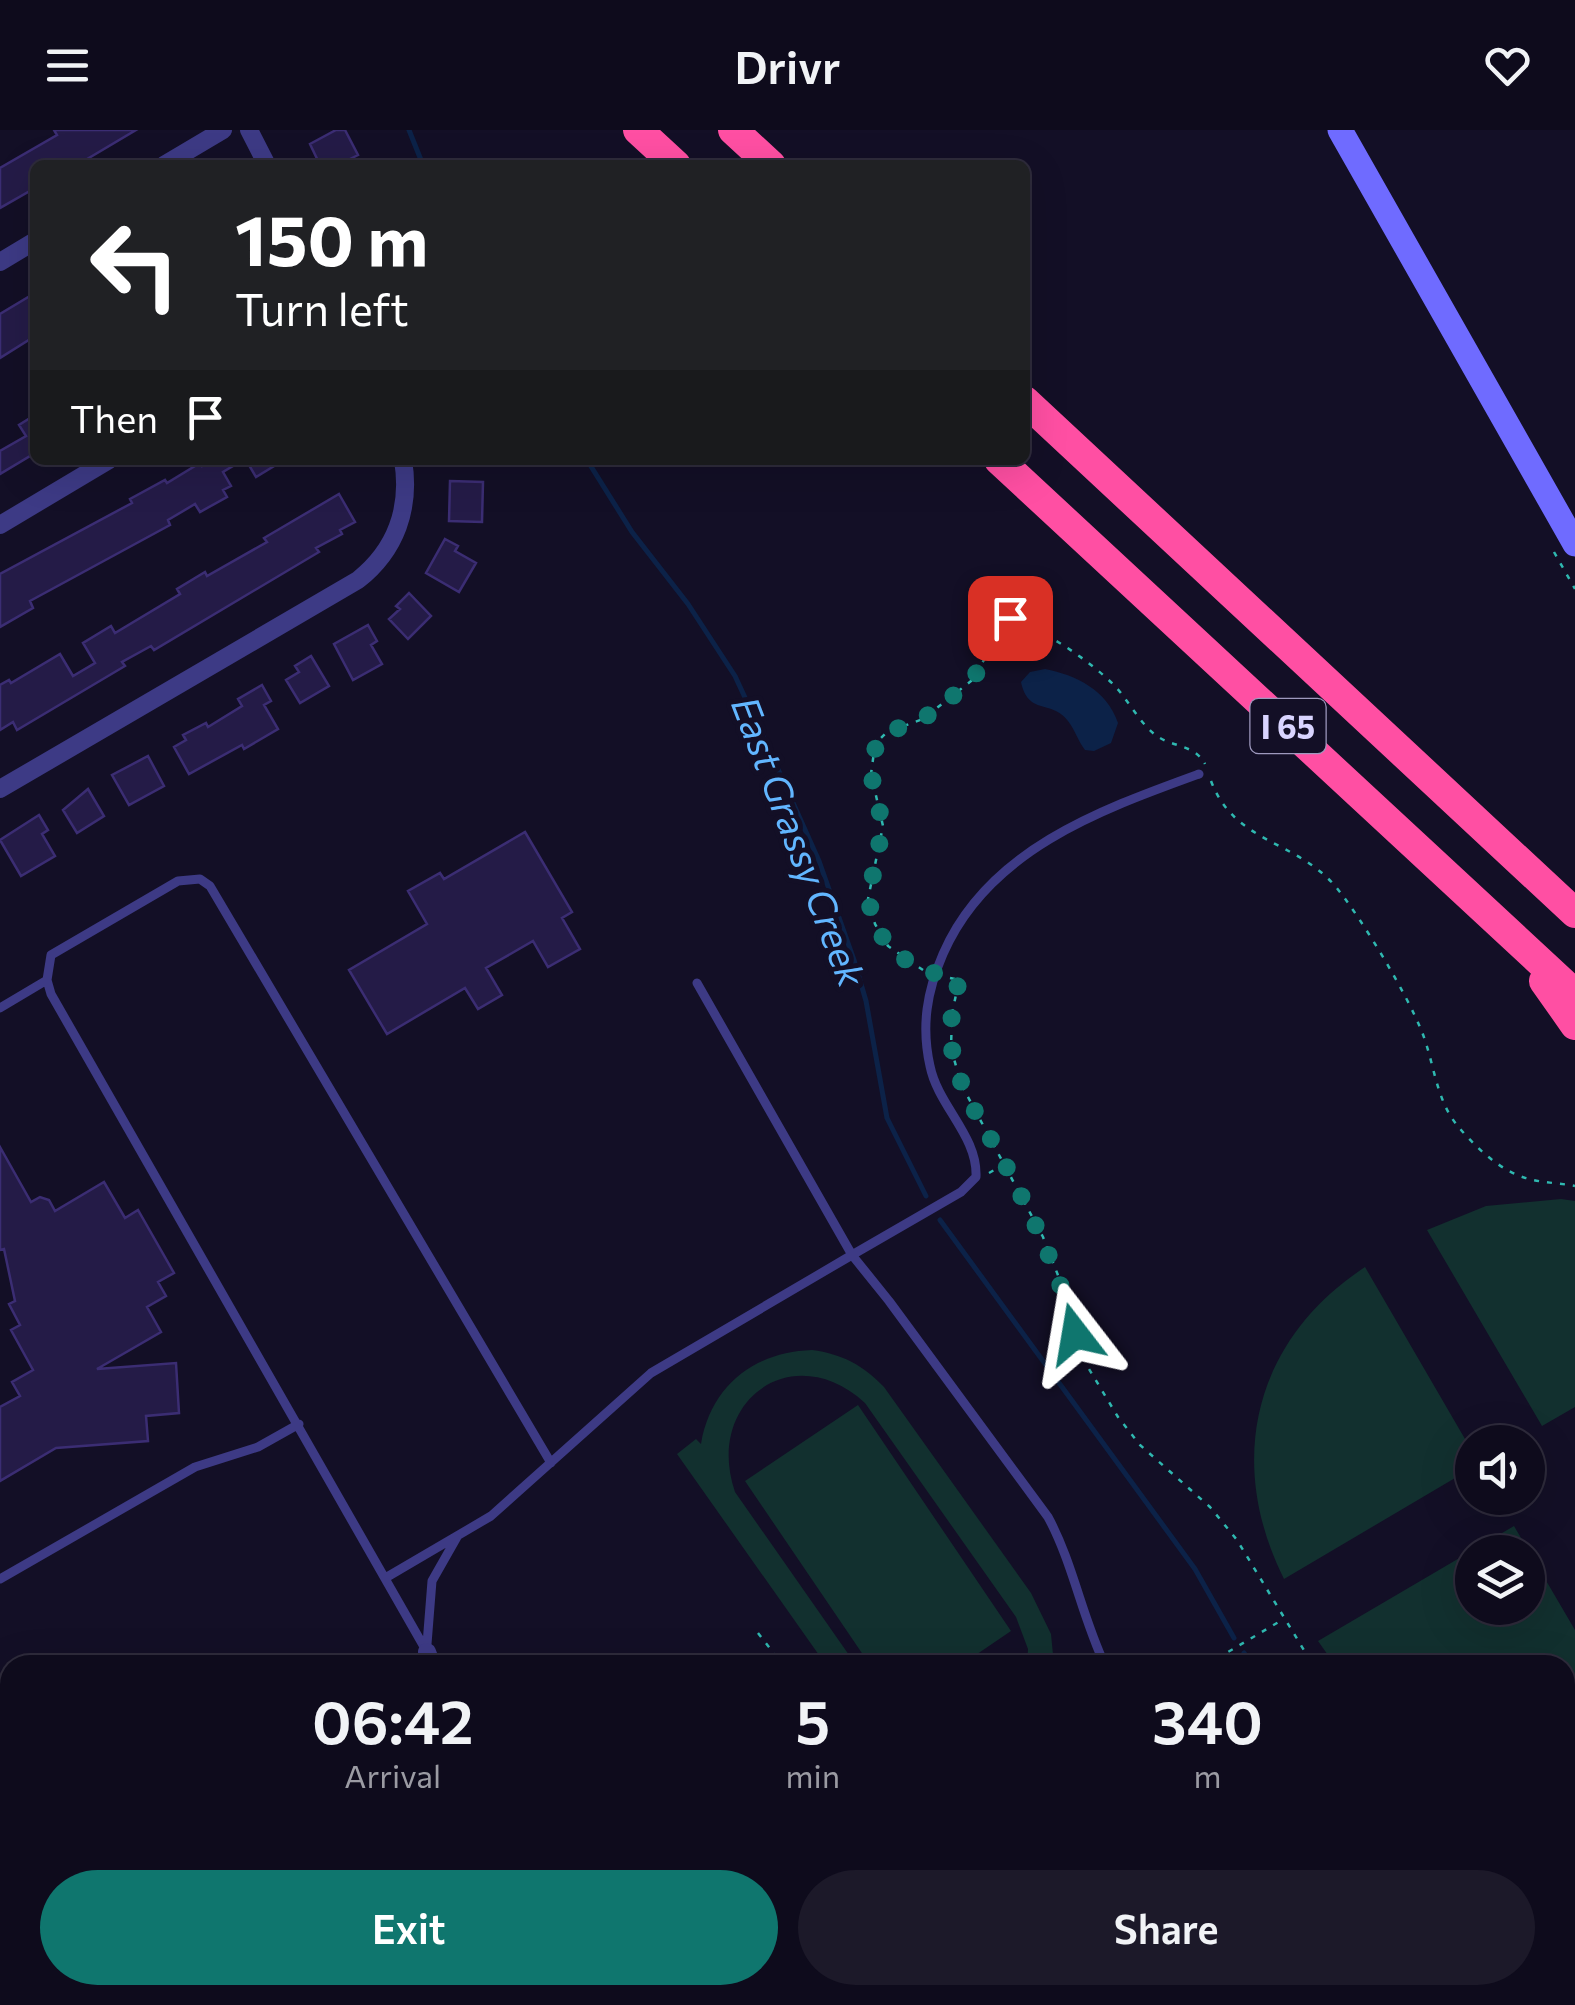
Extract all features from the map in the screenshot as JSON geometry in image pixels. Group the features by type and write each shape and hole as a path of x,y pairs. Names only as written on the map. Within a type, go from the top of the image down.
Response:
{"highway":[{"path":"638,130 671,160"},
{"path":"733,130 766,160"},
{"name":"I 65","path":"1030,406 1575,912"},
{"name":"I 65","path":"1004,465 1575,994"},
{"path":"1290,648 1575,900"},
{"path":"1511,934 1575,1024"}],"street":[{"path":"172,160 223,130"},
{"path":"249,130 264,160"},
{"path":"1340,130 1564,548"},
{"path":"0,262 30,244"},
{"path":"0,524 101,465"},
{"path":"0,789 320,603 380,563 397,531 404,507 407,482 404,465"}],"lane":[{"path":"387,1576 491,1516 651,1373 961,1192 976,1177 978,1157 942,1100 930,1069 924,1030 928,989 968,908 1029,852 1101,810 1199,774"},
{"path":"428,1655 387,1576 51,994 47,980 51,955 178,881 200,878 210,886 552,1463"},
{"path":"0,1008 47,980"},
{"path":"698,983 852,1255 1048,1517 1101,1655"},
{"path":"0,1580 195,1467 258,1447 299,1424"},
{"path":"430,1655 432,1581 458,1536"}],"path":[{"path":"1564,548 1575,590"},
{"path":"1306,1655 1237,1540 1210,1507 1140,1445 1118,1418 1089,1369 1075,1334 1064,1288 1042,1238 961,1084 951,1048 959,980 920,969 888,946 875,924 868,899 883,826 871,774 879,740 888,732 923,719 971,682 1010,618 1071,650 1114,686 1152,732 1165,741 1196,751 1216,794 1238,824 1293,852 1325,876 1356,917 1420,1028 1442,1100 1454,1122 1509,1171 1530,1180 1575,1186"},
{"path":"976,1177 1005,1164"},
{"path":"1223,1655 1283,1620"},
{"path":"758,1633 775,1655"}],"green space":[{"path":"1575,1201 1575,1407 1544,1425 1427,1230 1486,1206"},
{"path":"1365,1267 1457,1425 1455,1478 1284,1579 1266,1535 1256,1491 1254,1448 1261,1406 1275,1367 1297,1330 1327,1297"},
{"path":"791,1352 833,1354 868,1372 884,1387 1031,1593 1051,1634 1053,1655 1028,1655 1016,1617 865,1403 837,1384 810,1376 784,1378 761,1389 744,1406 732,1430 729,1459 735,1492 849,1655 819,1655 677,1454 696,1439 701,1444 715,1405 739,1376 754,1365"},
{"path":"858,1405 1011,1631 976,1655 863,1655 745,1481"},
{"path":"1514,1526 1519,1535 1499,1535"},
{"path":"1455,1561 1455,1625 1545,1625 1545,1579 1575,1630 1575,1655 1328,1655 1318,1641"}],"water":[{"path":"1045,669 1079,680 1106,701 1118,723 1111,743 1094,751 1085,750 1062,714 1029,699 1021,682 1030,672"}],"building":[{"path":"54,130 136,130 85,160 30,160 30,191 0,208 0,168 57,135"},
{"path":"336,130 345,130 358,155 348,160 318,160 310,144"},
{"path":"30,296 30,339 0,358 0,314"},
{"path":"30,418 30,456 0,474 0,451 26,436 19,425"},
{"path":"197,465 235,465 223,472 231,486 223,490 227,497 200,512 195,504 168,520 170,525 30,601 33,608 0,627 0,574 132,503 130,499 165,480 167,483"},
{"path":"249,465 276,465 256,477"},
{"path":"450,481 483,482 482,522 449,521"},
{"path":"339,494 355,522 316,548 319,552 154,650 151,646 122,662 125,666 17,730 13,722 0,730 0,685 9,680 11,683 60,654 73,676 95,663 83,643 111,626 115,633 180,594 177,589 267,542 264,538"},
{"path":"445,539 458,546 455,551 476,563 459,592 426,573"},
{"path":"409,593 431,616 408,639 389,619"},
{"path":"368,625 377,641 371,645 382,664 353,680 334,644"},
{"path":"311,656 329,686 300,703 286,680 299,672 295,666"},
{"path":"262,685 271,701 264,705 278,729 189,774 174,747 186,740 183,735 206,723 208,727 242,706 238,699"},
{"path":"148,756 164,786 129,805 112,775"},
{"path":"88,789 104,816 77,833 63,810"},
{"path":"39,815 48,830 42,834 55,856 21,876 0,840"},
{"path":"525,832 572,912 562,918 580,949 548,967 533,941 486,968 502,995 478,1009 465,988 387,1034 349,970 427,924 408,891 440,873 444,879"},
{"path":"0,1147 31,1202 40,1197 49,1200 55,1211 104,1182 125,1218 138,1210 174,1273 158,1282 166,1296 147,1307 161,1332 97,1369 176,1363 179,1413 146,1416 148,1441 56,1448 0,1481 0,1407 20,1396 12,1382 33,1370 11,1330 20,1325 9,1304 15,1301 4,1249 0,1250"}],"waterway":[{"name":"East Grassy Creek","path":"409,130 421,160"},
{"name":"East Grassy Creek","path":"590,465 632,532 688,604 735,676 773,758 819,861 854,960 866,1001 887,1118 926,1196"},
{"name":"East Grassy Creek","path":"940,1220 1195,1569 1234,1638"}],"route":[{"path":"1010,618 971,682 923,719 888,732 879,740 871,774 883,826 868,899 875,924 888,946 920,969 959,980 951,1048 961,1084 1042,1238 1064,1288 1075,1334"}]}
